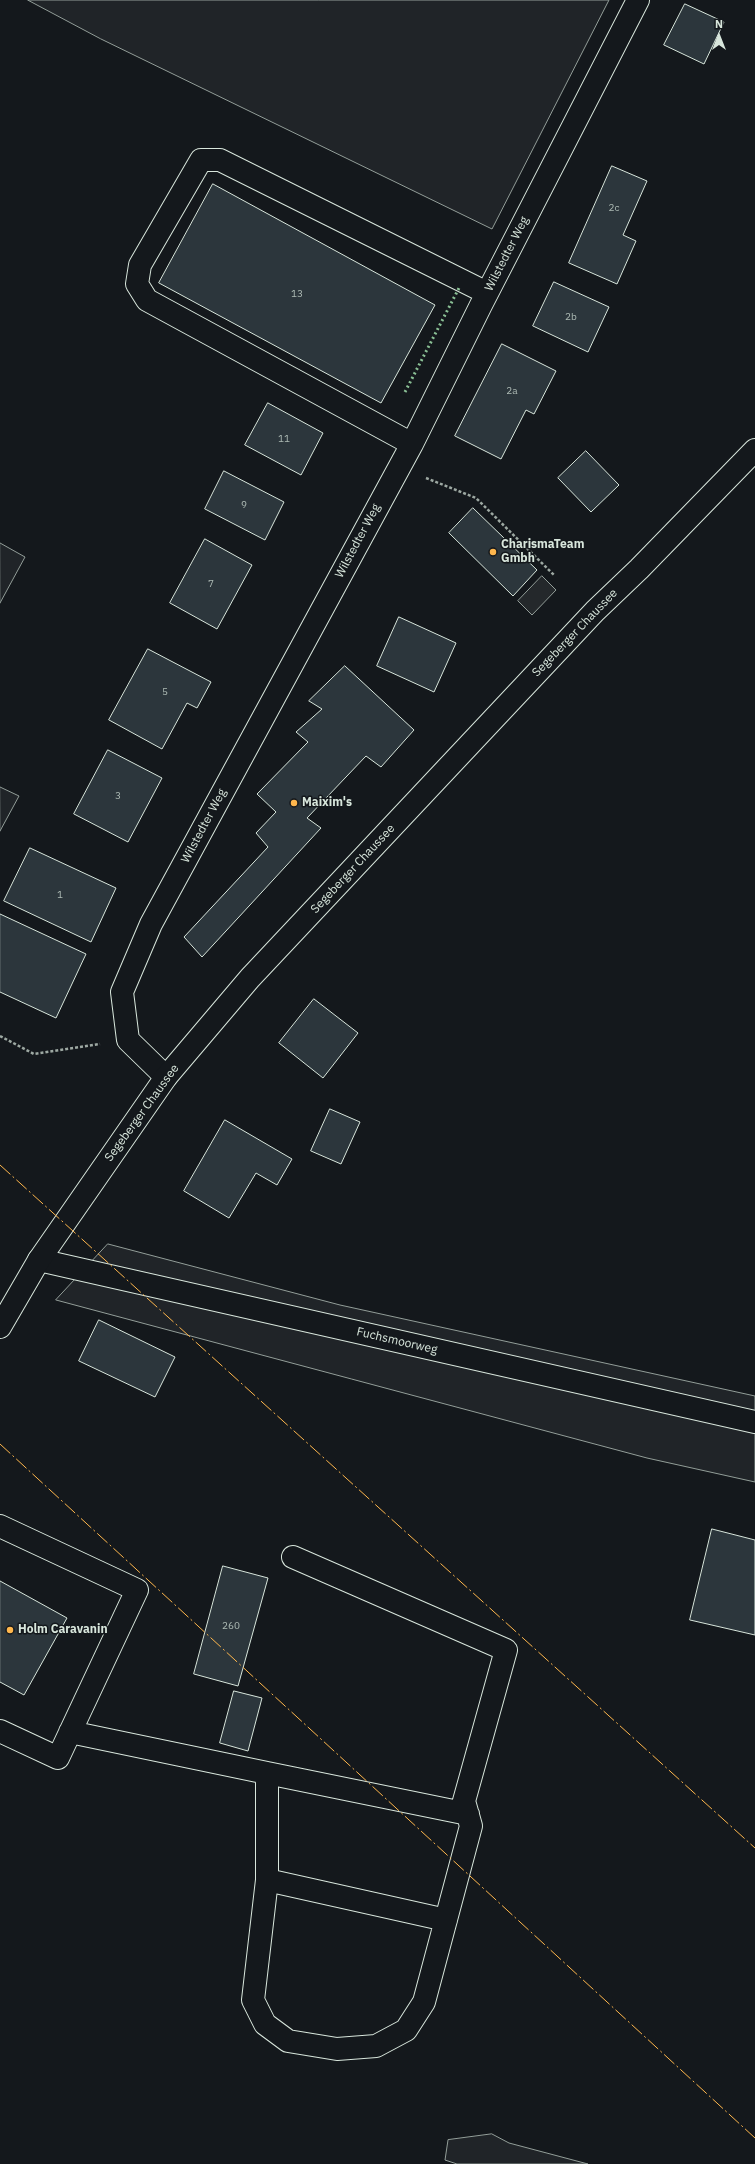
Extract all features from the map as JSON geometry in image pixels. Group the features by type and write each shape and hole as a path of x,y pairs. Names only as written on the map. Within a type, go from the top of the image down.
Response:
{"street":[{"name":"Wilstedter Weg","path":"128,1040 122,992 151,924 398,467 412,444 487,293 638,0"},
{"path":"412,444 147,300 137,284 140,265 201,160 220,160 487,293"},
{"name":"Segeberger Chaussee","path":"0,1327 39,1260 166,1077 255,972 595,611 639,569 755,450"},
{"path":"128,1040 166,1077"},
{"name":"Fuchsmoorweg","path":"39,1260 755,1422"},
{"path":"0,1526 137,1590 58,1758 0,1731"},
{"path":"267,1773 267,1880 253,2000 265,2024 288,2041 337,2048 376,2046 406,2030 424,2002 471,1826 464,1801 506,1650 293,1556"},
{"path":"70,1732 468,1814"},
{"path":"267,1880 446,1920"}],"path":[{"path":"398,467 476,498 554,575"},
{"path":"0,1036 34,1054 128,1040"}],"shaded area":[{"path":"28,0 609,0 492,229 101,39"},
{"path":"0,543 25,557 0,603"},
{"path":"542,576 556,590 532,615 518,601"},
{"path":"0,787 19,796 0,831"},
{"path":"108,1244 340,1305 755,1396 755,1482 647,1458 56,1300"},
{"path":"492,2134 509,2143 588,2164 457,2164 445,2160 448,2140"}],"building":[{"path":"685,4 724,22 704,64 664,45"},
{"path":"612,166 647,181 623,235 636,241 617,284 569,263"},
{"path":"213,184 435,305 381,403 159,283"},
{"path":"554,282 609,307 588,352 533,326"},
{"path":"502,344 556,371 534,414 526,410 501,459 455,436"},
{"path":"268,403 323,433 301,475 245,445"},
{"path":"586,451 619,485 591,512 558,478"},
{"path":"224,471 284,502 265,540 205,509"},
{"name":"CharismaTeam Gmbh","path":"473,508 537,570 513,596 449,533"},
{"path":"205,539 252,565 217,629 170,603"},
{"path":"399,617 456,643 434,692 377,666"},
{"path":"148,649 211,682 197,708 187,703 162,749 109,720"},
{"name":"Maixim's","path":"345,666 414,730 381,767 366,756 307,818 321,828 202,957 184,937 268,847 256,833 276,812 257,794 308,742 296,732 322,709 309,701"},
{"path":"108,750 162,778 128,842 74,814"},
{"path":"30,848 116,888 91,942 4,901"},
{"path":"0,914 86,954 56,1018 0,992"},
{"path":"314,999 358,1033 323,1078 279,1043"},
{"path":"330,1109 360,1122 341,1164 311,1151"},
{"path":"225,1120 292,1159 277,1185 256,1173 229,1218 184,1191"},
{"path":"99,1320 175,1357 155,1397 79,1361"},
{"path":"712,1529 755,1540 755,1635 690,1620"},
{"path":"223,1566 268,1578 238,1686 194,1674"},
{"path":"0,1581 67,1618 24,1695 0,1682"},
{"path":"234,1691 262,1698 248,1751 220,1743"}],"hedge":[{"path":"405,392 459,288"}],"power":[{"path":"0,1165 755,1848"},
{"path":"0,1444 755,2138"}],"place":[{"name":"CharismaTeam Gmbh","path":"493,552"},
{"name":"Maixim's","path":"294,803"},
{"name":"Holm Caravanin","path":"10,1630"}]}
